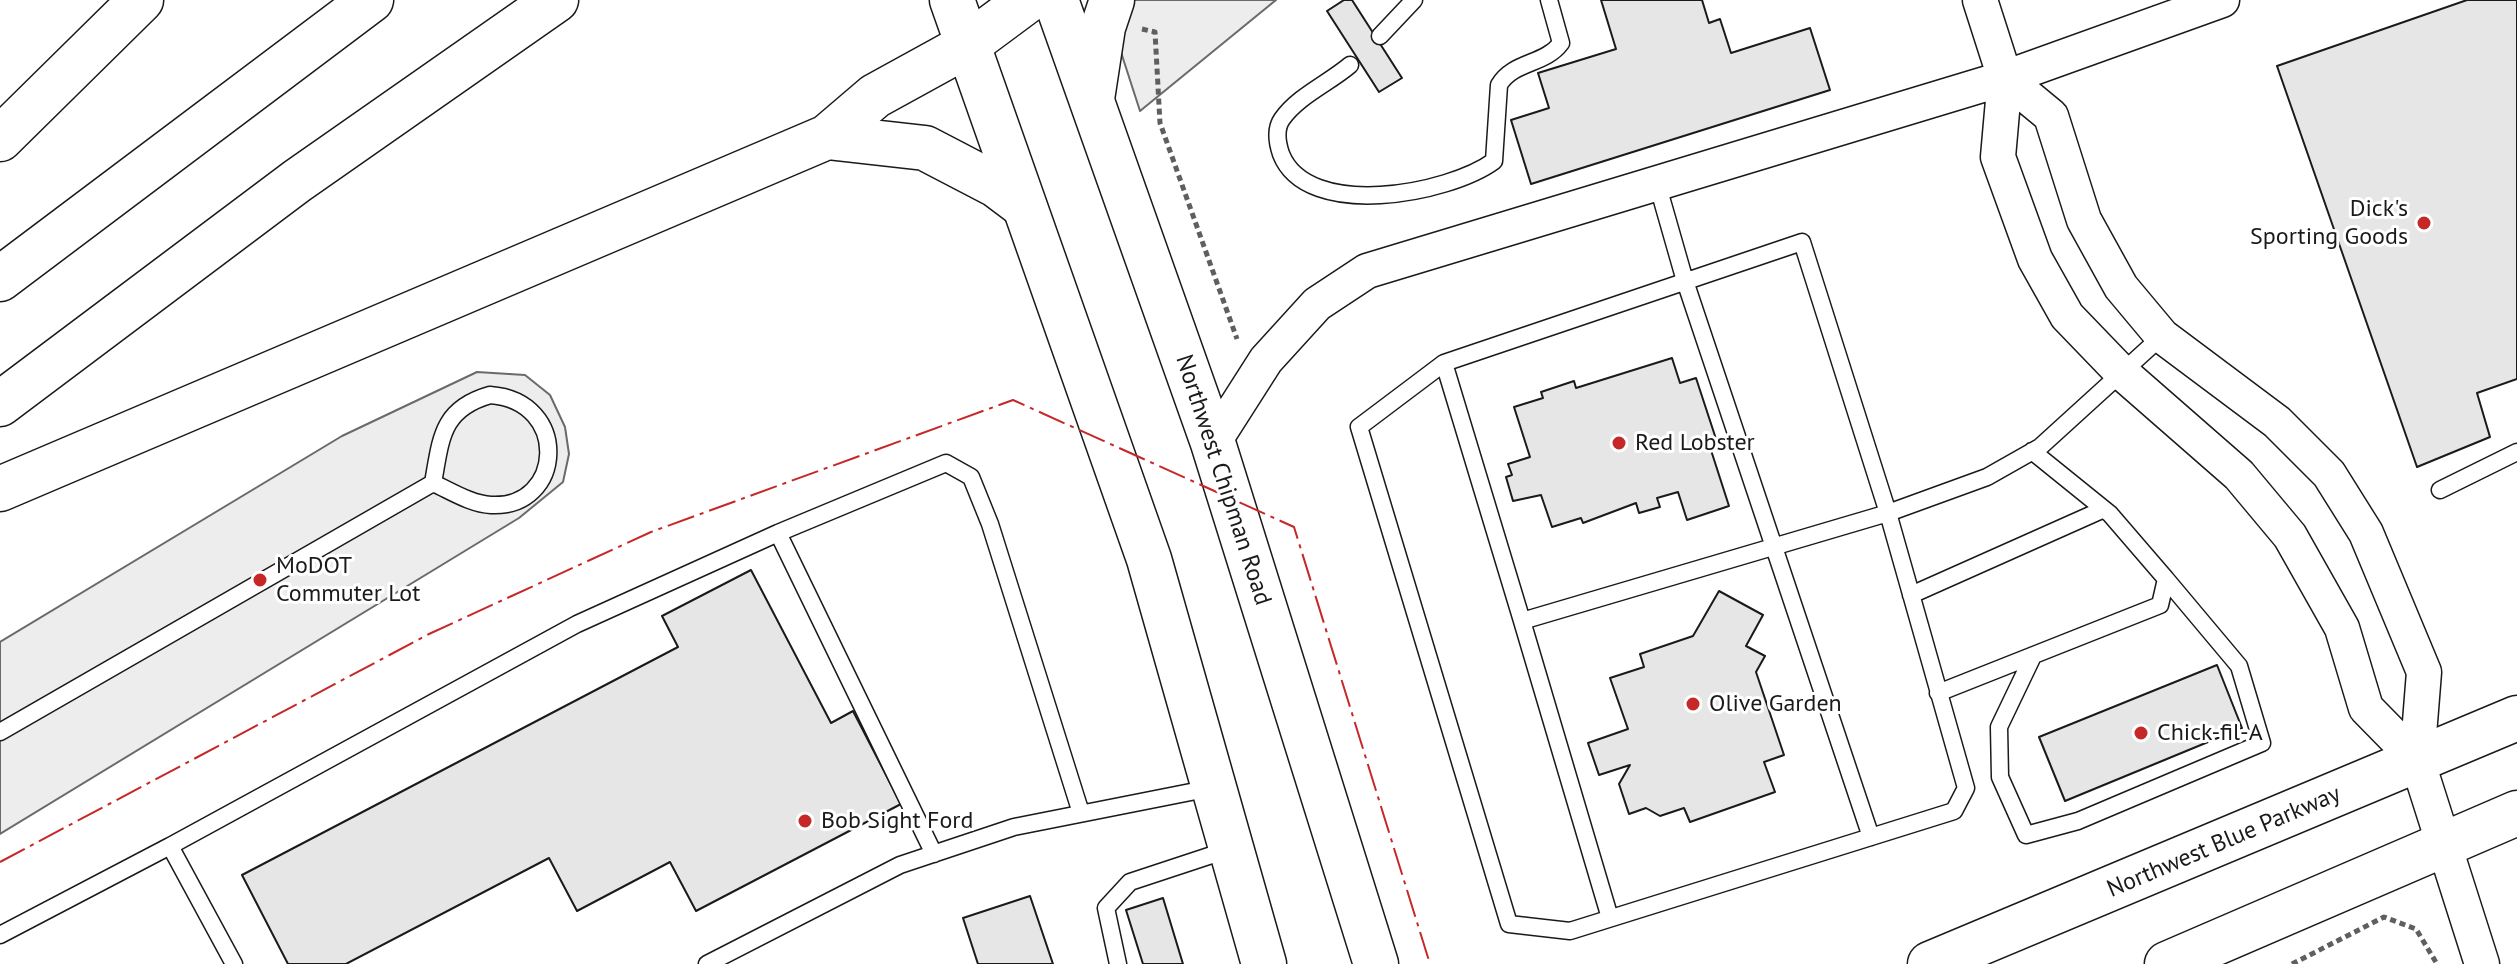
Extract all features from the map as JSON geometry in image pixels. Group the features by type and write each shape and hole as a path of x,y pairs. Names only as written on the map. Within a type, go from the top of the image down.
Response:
{"main road":[{"path":"0,139 141,0"},
{"path":"0,279 371,0"},
{"path":"0,404 297,181 556,0"},
{"path":"952,0 1149,559 1264,964"},
{"path":"0,489 827,137 875,96 966,46 1028,0"},
{"name":"Northwest Chipman Road","path":"1056,0 1213,443 1376,964"},
{"path":"1092,99 1108,10"},
{"path":"827,137 925,148 996,185 1024,206"},
{"name":"Northwest Blue Parkway","path":"1930,964 2517,718"},
{"path":"2167,964 2517,813"}],"street":[{"path":"1980,0 2005,78 1998,157 2035,259 2067,316 2120,371 2239,475 2290,536 2342,628 2366,708 2417,760"},
{"path":"1213,443 1262,365 1317,304 1367,271 2005,78 2222,0"},
{"path":"2005,78 2051,116 2084,220 2121,287 2162,336 2277,422 2329,474 2366,533 2424,672 2417,760 2482,964"}],"lane":[{"path":"1380,36 1414,0"},
{"path":"1350,65 1292,108 1281,121 1276,134 1287,166 1311,186 1352,196 1437,186 1480,171 1494,161 1499,85 1504,75 1553,55 1561,43 1549,0"},
{"path":"1657,183 1685,281 1871,837"},
{"path":"1802,242 1888,513 1966,788 1954,811 1570,931 1509,924 1359,427 1444,363 1802,242"},
{"path":"1522,621 1888,513 1987,477 2032,451 2162,336"},
{"path":"1444,363 1610,918"},
{"path":"0,732 433,483 447,423 458,409 472,400 490,395 523,403 537,415 546,431 550,449 547,467 539,483 525,496 508,503 490,505 433,483"},
{"path":"2032,451 2104,509 2239,666 2262,743 2078,821 2026,835 2000,777 1999,727 2033,656"},
{"path":"2440,490 2517,452"},
{"path":"0,935 577,624 778,533 946,463 971,477 990,524 1081,813"},
{"path":"1911,595 2104,509"},
{"path":"778,533 934,854"},
{"path":"1938,693 2160,605 2166,579"},
{"path":"707,964 900,865 1014,827 1214,788"},
{"path":"170,846 234,964"},
{"path":"1118,964 1106,908 1130,882 1232,849"}],"path":[{"path":"1108,10 1155,32 1160,123 1241,350 1262,365"},
{"path":"2292,964 2384,917 2416,929 2437,964"}],"shaded area":[{"path":"1134,0 1276,0 1140,111 1118,43"},
{"name":"MoDOT Commuter Lot","path":"477,372 525,375 550,395 565,427 569,454 563,482 519,518 0,834 0,642 342,436"}],"building":[{"path":"1344,0 1352,0 1402,78 1379,92 1327,11"},
{"path":"1601,0 1702,0 1709,23 1720,19 1731,53 1810,28 1830,90 1531,184 1511,120 1549,108 1538,73 1616,49"},
{"name":"Dick's Sporting Goods","path":"2467,0 2517,0 2517,379 2477,393 2490,437 2417,467 2277,66"},
{"name":"Red Lobster","path":"1672,358 1680,383 1696,378 1717,442 1709,444 1729,506 1687,520 1678,492 1657,498 1660,507 1639,513 1636,503 1583,523 1581,518 1552,527 1541,495 1513,501 1506,477 1512,475 1508,464 1530,457 1514,407 1543,398 1541,392 1574,381 1576,388"},
{"path":"751,570 831,723 853,711 901,804 696,911 670,862 577,911 549,858 346,964 288,964 242,875 678,647 662,616"},
{"name":"Olive Garden","path":"1719,591 1763,615 1746,646 1765,656 1756,672 1784,755 1764,762 1775,792 1690,822 1684,808 1660,816 1646,808 1629,814 1619,784 1630,765 1599,775 1588,743 1628,729 1610,678 1644,667 1640,654 1693,636"},
{"name":"Chick-fil-A","path":"2217,665 2242,728 2065,801 2039,737"},
{"path":"1030,896 1053,964 978,964 963,918"},
{"path":"1163,898 1183,964 1143,964 1126,910"}],"power":[{"path":"0,862 429,634 651,532 1013,400 1294,527 1430,964"}],"place":[{"name":"Dick's Sporting Goods","path":"2424,223"},
{"name":"Red Lobster","path":"1619,443"},
{"name":"MoDOT Commuter Lot","path":"260,580"},
{"name":"Olive Garden","path":"1693,704"},
{"name":"Chick-fil-A","path":"2141,733"},
{"name":"Bob Sight Ford","path":"805,821"}]}
